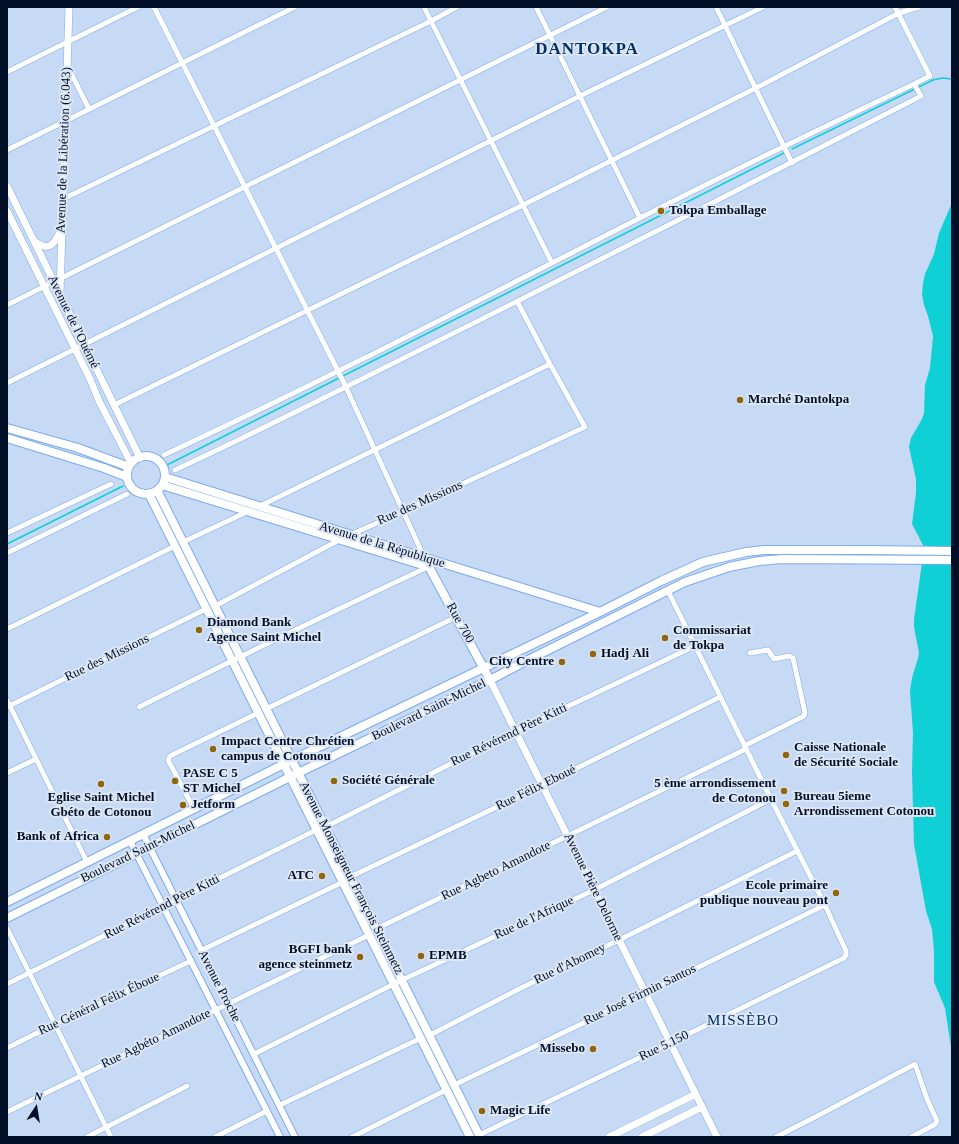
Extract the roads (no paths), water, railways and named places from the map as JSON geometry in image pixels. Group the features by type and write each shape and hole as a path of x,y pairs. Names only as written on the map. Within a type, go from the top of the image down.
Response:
{"main road":[{"name":"Avenue de la Libération (6.043)","path":"60,294 57,280 62,228 69,7"},
{"name":"Avenue de l'Ouémé","path":"7,186 34,240 57,280"},
{"name":"Avenue de l'Ouémé","path":"7,211 10,225 44,286 130,465"},
{"path":"34,240 41,246 46,247 52,245 56,241 62,228"},
{"name":"Avenue de l'Ouémé","path":"60,294 140,458"},
{"path":"7,428 78,448 130,465"},
{"path":"7,438 104,468 127,477"},
{"path":"148,457 158,461 164,469 158,487 141,494 135,491 130,485 127,477 127,472 130,465 140,458 148,457"},
{"name":"Avenue de la République","path":"158,487 259,507 600,612"},
{"name":"Avenue de la République","path":"158,487 249,512 429,567"},
{"name":"Avenue Monseigneur François Steinmetz","path":"158,487 179,544 206,609 470,1137"},
{"name":"Avenue Monseigneur François Steinmetz","path":"179,544 215,606 480,1136"},
{"name":"Boulevard Saint-Michel","path":"7,902 292,760 703,562 732,555 764,550 952,551"},
{"name":"Boulevard Saint-Michel","path":"7,918 298,773 490,680 685,582 729,567 782,558 952,560"},
{"name":"Rue 700","path":"429,567 490,680"},
{"name":"Avenue Pière Delorme","path":"490,680 717,1137"},
{"path":"609,1137 696,1094"},
{"path":"642,1137 702,1107"}],"street":[{"path":"7,72 138,7"},
{"path":"140,707 240,656 429,567 345,386 154,7"},
{"path":"7,150 295,7"},
{"path":"424,7 552,263"},
{"path":"63,199 457,7"},
{"path":"536,7 640,218"},
{"path":"7,305 606,7"},
{"path":"716,7 792,163"},
{"path":"7,383 580,96 764,7"},
{"path":"164,455 338,373 640,218 784,146 930,76 895,7"},
{"path":"114,405 612,161 756,88 898,13 919,7"},
{"path":"67,64 89,109"},
{"path":"175,470 251,435 345,386 792,163 921,96 914,84"},
{"path":"7,629 550,364 518,301"},
{"name":"Rue des Missions","path":"215,606 350,535 585,427 550,364"},
{"path":"7,532 111,484"},
{"path":"7,554 127,494"},
{"path":"668,591 825,905"},
{"name":"Rue des Missions","path":"9,707 206,609"},
{"path":"266,709 456,617"},
{"name":"Rue Révérend Père Kitti","path":"325,827 516,731 695,646"},
{"name":"Rue Agbeto Amandote","path":"376,929 568,836 804,716 805,713 793,658 789,656 774,659 768,650 750,653"},
{"name":"Rue Félix Eboué","path":"350,877 543,786 720,697"},
{"path":"7,700 9,707 87,862"},
{"path":"194,809 168,760 170,756 258,713"},
{"path":"7,773 36,759"},
{"name":"Rue de l'Afrique","path":"254,1054 402,980 594,890 771,799"},
{"name":"Rue Révérend Père Kitti","path":"7,984 316,830"},
{"name":"Avenue Proche","path":"143,834 296,1137"},
{"name":"Avenue Proche","path":"130,841 280,1137"},
{"name":"Rue d'Abomey","path":"430,1036 519,988 797,851"},
{"path":"202,950 343,882"},
{"name":"Rue 5.150","path":"480,1136 844,958 846,951 825,905"},
{"name":"Rue José Firmin Santos","path":"454,1085 825,905"},
{"path":"7,928 111,1137"},
{"name":"Rue Agbéto Amandote","path":"7,1112 369,935"},
{"name":"Rue Général Félix Éboue","path":"7,1048 191,960"},
{"path":"280,1105 421,1038"},
{"path":"776,1137 915,1064 927,1099 937,1121 934,1125 911,1137"},
{"path":"87,1137 187,1086"},
{"path":"352,1137 446,1090"},
{"path":"215,1137 267,1111"}],"waterway":[{"path":"792,149 933,80 942,78 952,79"},
{"path":"167,465 784,153"},
{"path":"7,544 123,486"}],"place":[{"name":"Tokpa Emballage","path":"661,211"},
{"name":"Marché Dantokpa","path":"740,400"},
{"name":"Diamond Bank Agence Saint Michel","path":"199,630"},
{"name":"Commissariat de Tokpa","path":"665,638"},
{"name":"Hadj Ali","path":"593,654"},
{"name":"City Centre","path":"562,662"},
{"name":"Impact Centre Chrétien campus de Cotonou","path":"213,749"},
{"name":"Caisse Nationale de Sécurité Sociale","path":"786,755"},
{"name":"PASE C 5 ST Michel","path":"175,781"},
{"name":"Société Générale","path":"334,781"},
{"name":"Eglise Saint Michel Gbéto de Cotonou","path":"101,784"},
{"name":"5 ème arrondissement de Cotonou","path":"784,791"},
{"name":"Bureau 5ieme Arrondissement Cotonou","path":"786,804"},
{"name":"Jetform","path":"183,805"},
{"name":"Bank of Africa","path":"107,837"},
{"name":"ATC","path":"322,876"},
{"name":"Ecole primaire publique nouveau pont","path":"836,893"},
{"name":"EPMB","path":"421,956"},
{"name":"BGFI bank agence steinmetz","path":"360,957"},
{"name":"Missebo","path":"593,1049"},
{"name":"Magic Life","path":"482,1111"}],"district":[{"name":"DANTOKPA","path":"587,50"},
{"name":"MISSÈBO","path":"743,1021"}]}
